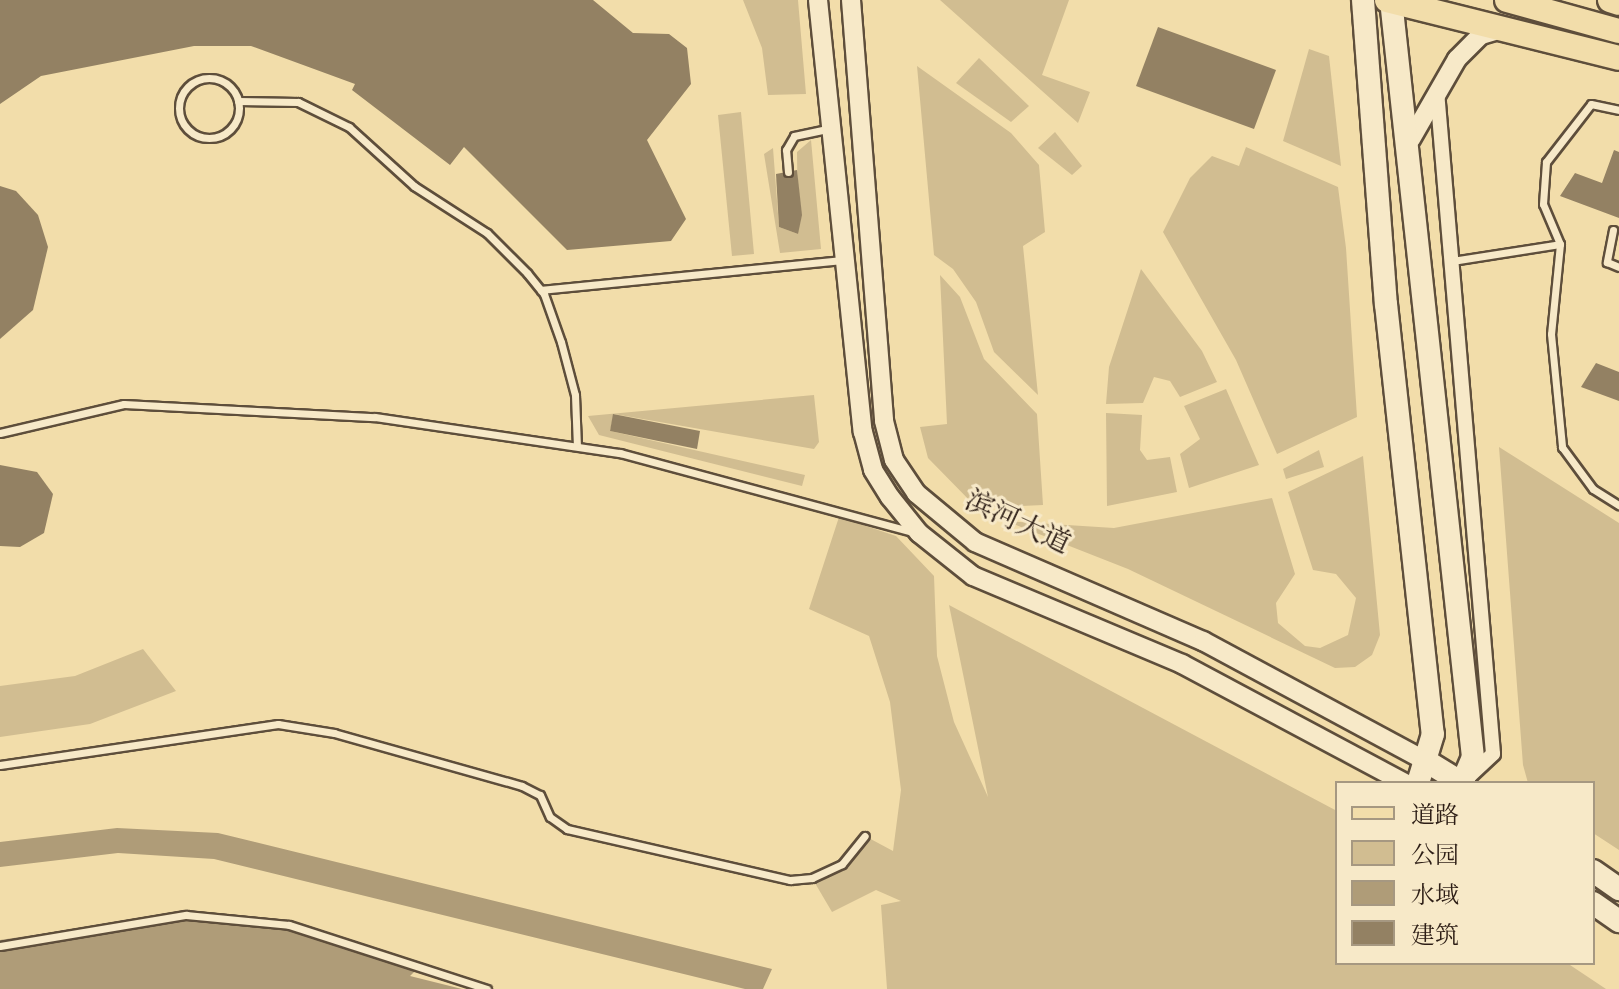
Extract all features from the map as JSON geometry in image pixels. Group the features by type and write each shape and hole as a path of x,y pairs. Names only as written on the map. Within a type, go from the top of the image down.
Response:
{"main road":[{"path":"1363,0 1386,304 1433,734 1419,781"},
{"path":"1507,0 1619,31"},
{"path":"1610,0 1619,3"},
{"path":"1463,781 1473,757 1411,139 1390,1 1619,58"},
{"name":"滨河大道","path":"1426,761 1459,781"},
{"path":"1595,872 1619,889"},
{"path":"1595,904 1619,921"}],"street":[{"name":"滨河大道","path":"818,0 842,260 873,470 919,533 973,576 1182,664 1401,781"},
{"name":"滨河大道","path":"851,0 884,421 894,460 916,493 975,542 1203,641 1426,761"},
{"path":"1411,139 1437,88 1481,35 1498,28 1524,32"},
{"path":"1437,88 1493,754 1464,781"}],"lane":[{"path":"238,101 231,128 215,138 195,135 178,111 184,91 200,79 219,80 238,101 298,102 349,127 414,186 487,233 541,290 575,395 577,446"},
{"path":"1619,110 1591,104 1546,162 1543,204 1560,244 1551,334 1562,447 1593,489 1619,505"},
{"path":"788,172 786,150 794,136 831,129"},
{"path":"1613,230 1607,262 1619,267"},
{"path":"1452,261 1560,244"},
{"path":"541,290 842,260"},
{"path":"0,433 124,404 375,417 577,446 720,475 919,533"},
{"path":"0,765 278,724 334,733 522,786 540,795 550,817 567,829 790,880 812,878 842,864 865,836"},
{"path":"0,946 186,915 289,925 487,989"}],"green space":[{"path":"743,0 798,0 806,94 768,95 762,48"},
{"path":"940,0 1069,0 1042,75 1090,92 1078,123"},
{"path":"1309,49 1329,56 1341,166 1283,141"},
{"path":"979,58 1029,106 1011,122 956,83"},
{"path":"917,66 1011,133 1039,165 1045,232 1023,246 1038,395 994,352 976,302 953,269 934,255"},
{"path":"741,112 754,254 732,256 718,115"},
{"path":"1055,132 1082,166 1072,175 1038,148"},
{"path":"811,140 821,249 780,253 764,154 773,148 779,227 798,234 797,152"},
{"path":"1246,147 1338,187 1346,248 1357,417 1277,454 1236,360 1163,232 1190,178 1212,156 1239,166"},
{"path":"1141,269 1202,351 1217,382 1180,397 1170,381 1154,377 1143,403 1106,404 1109,367"},
{"path":"940,275 960,297 984,359 1037,414 1043,505 977,508 928,458 920,427 947,424"},
{"path":"1226,389 1259,465 1189,488 1180,454 1200,439 1184,406"},
{"path":"814,395 819,442 814,449 614,414 610,431 805,475 802,486 599,435 588,416"},
{"path":"1106,413 1142,415 1140,450 1147,460 1170,457 1177,492 1107,506"},
{"path":"1499,447 1619,523 1619,850 1595,834 1595,781 1527,781 1523,765"},
{"path":"1319,450 1324,467 1286,479 1283,469"},
{"path":"1363,456 1380,635 1372,655 1355,667 1335,668 1128,569 1006,521 1114,528 1272,498 1295,574 1276,603 1278,623 1305,646 1320,648 1348,635 1356,598 1336,574 1313,570 1288,492"},
{"path":"839,517 896,536 934,576 937,656 954,722 988,797 949,605 1335,810 1335,965 1570,965 1606,989 887,989 881,905 901,901 876,890 832,912 812,878 842,864 865,836 893,851 901,790 890,702 869,636 809,609"},
{"path":"143,649 176,691 90,724 0,737 0,686 75,676"}],"water":[{"path":"117,828 218,833 772,969 763,989 745,989 214,859 118,853 0,867 0,842"},
{"path":"174,914 288,925 416,970 410,976 462,989 0,989 0,940"}],"building":[{"path":"0,0 593,0 633,33 669,34 687,48 691,84 647,140 686,219 671,241 567,250 464,147 450,165 352,90 355,84 251,46 194,46 41,76 0,104"},
{"path":"1158,27 1276,70 1254,129 1136,86"},
{"path":"1614,150 1619,152 1619,218 1560,196 1575,173 1602,183"},
{"path":"797,170 802,215 798,234 779,227 776,174"},
{"path":"0,186 16,191 38,215 48,247 33,310 0,339"},
{"path":"1596,363 1619,372 1619,401 1581,387"},
{"path":"613,414 700,431 697,449 610,431"},
{"path":"0,465 37,472 53,494 44,533 20,547 0,546"}]}
